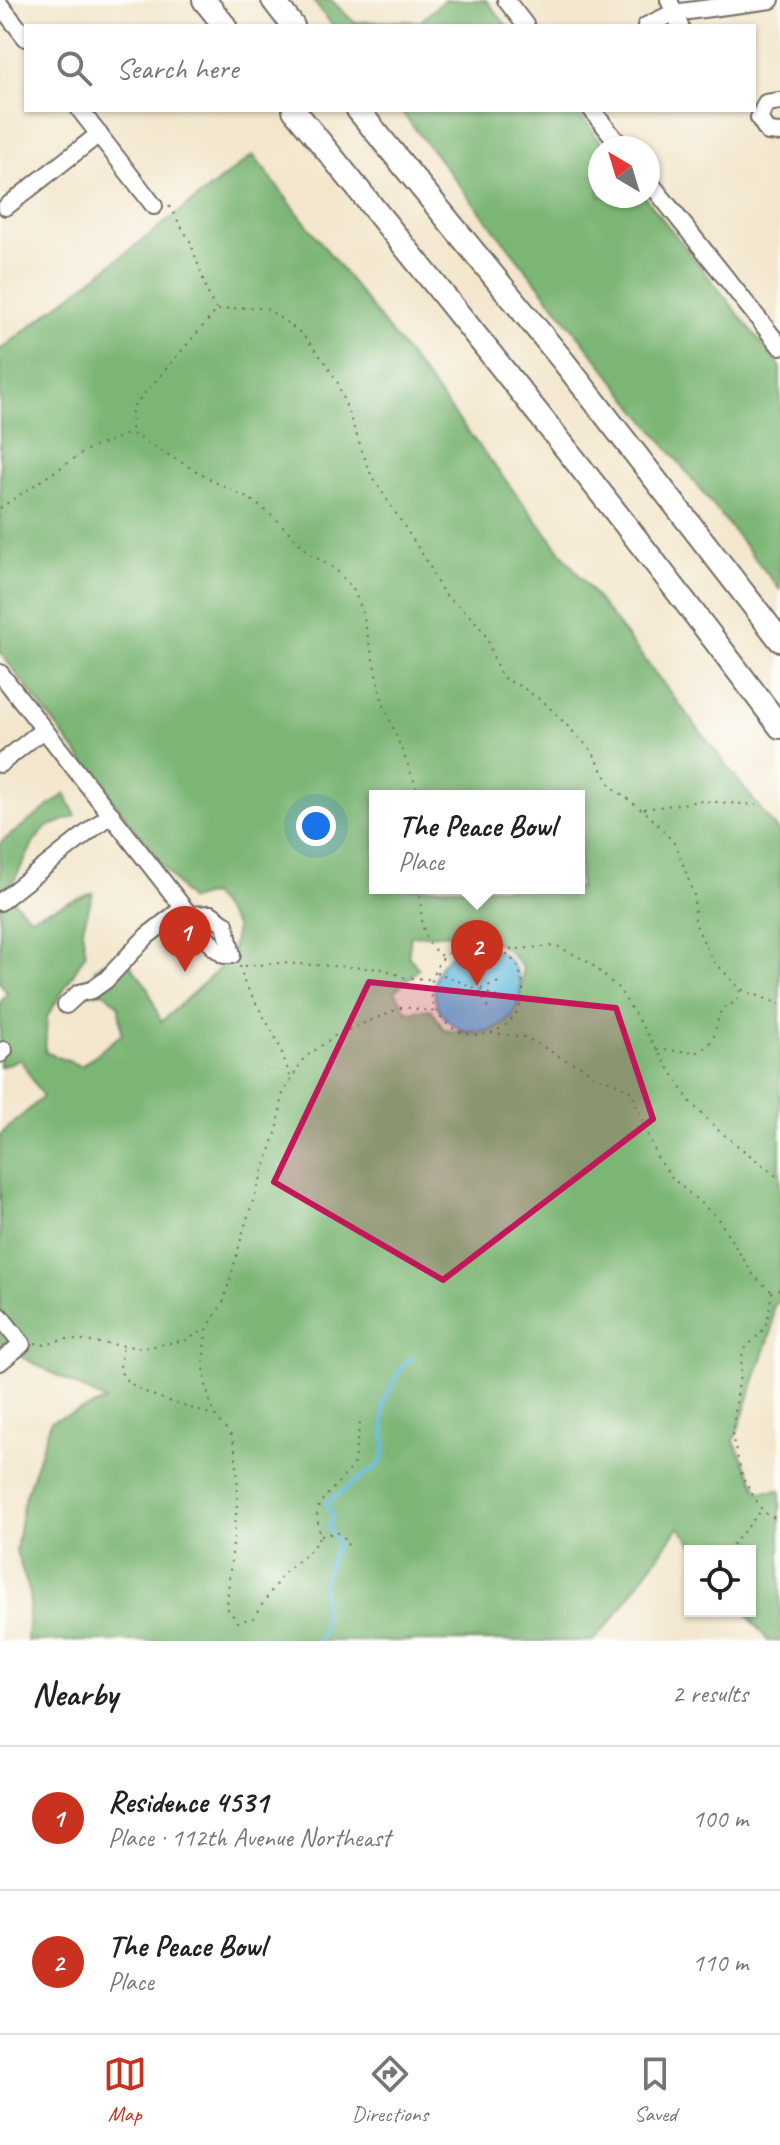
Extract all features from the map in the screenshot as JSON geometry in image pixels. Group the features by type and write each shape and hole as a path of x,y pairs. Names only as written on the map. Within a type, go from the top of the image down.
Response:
{"highway":[{"path":"204,0 223,24"},
{"path":"273,0 291,24"},
{"path":"296,112 540,415 780,727"},
{"path":"360,112 564,362 780,640"}],"street":[{"path":"506,0 524,24"},
{"path":"650,24 674,13 771,0"},
{"path":"0,5 24,35"},
{"path":"780,101 758,104 763,129 780,133"},
{"path":"82,112 154,206"},
{"path":"594,112 613,136"},
{"path":"6,207 99,134"},
{"path":"660,195 780,346"},
{"path":"0,673 186,911 147,936 106,980 92,990 79,993 66,1005"},
{"path":"0,764 44,729"},
{"path":"0,902 111,814"},
{"path":"0,1316 22,1344 0,1362"}],"path":[{"path":"154,206 165,201 190,241 210,299 217,310"},
{"path":"131,433 132,408 217,310 268,309 302,334 325,362 344,397 371,475 430,566 435,583 483,631 503,678 546,704 592,751 611,786 649,815 676,845 694,895 695,923 711,958 740,989 780,1004"},
{"path":"0,508 87,450 131,433"},
{"path":"131,433 253,501 275,518 311,555 334,568 353,589 362,610 382,700 418,790"},
{"path":"643,810 701,801 756,805"},
{"path":"420,894 423,926 429,948 444,958"},
{"path":"772,1292 754,1276 717,1217 673,1179 657,1157 631,1092 592,1075 585,1068 525,1037 466,1034 444,1022 431,996 435,972 454,949 467,944 515,949 557,946 589,962 618,988 691,1103 707,1121 780,1179"},
{"path":"491,1033 512,1019 522,997 520,973 505,953 494,947"},
{"path":"291,1077 278,1042 244,982 239,963 246,966 280,963 384,969 405,978 432,979"},
{"path":"435,972 502,999"},
{"path":"478,989 502,981"},
{"path":"478,989 491,1013"},
{"path":"657,1050 700,1052 713,1040 721,1009 736,1002 740,989"},
{"path":"215,1417 206,1375 207,1329 224,1301 248,1213 278,1127 283,1093 291,1077 304,1058 336,1035 403,1007 437,1012"},
{"path":"772,1292 780,1289"},
{"path":"772,1292 767,1322 743,1351 732,1436 738,1470 762,1510 780,1519"},
{"path":"22,1344 45,1345 66,1339 124,1348 169,1345 207,1329"},
{"path":"124,1348 120,1368 129,1383 157,1397 215,1417 232,1436 237,1496 227,1608 238,1622 253,1618 282,1575 311,1550 320,1535 319,1504 353,1466 361,1417"},
{"path":"732,1545 762,1510"},
{"path":"320,1535 338,1533 347,1540 348,1550"}],"highlighted area":[{"path":"369,982 616,1008 653,1119 443,1280 274,1182"}],"green space":[{"path":"312,0 331,0 354,22 421,21 444,0 486,0 505,24 331,24"},
{"path":"402,112 578,112 597,136 588,136 588,208 654,208 780,366 780,590"},
{"path":"253,155 780,834 780,1300 773,1307 772,1330 734,1441 759,1492 780,1490 780,1641 768,1641 749,1617 756,1617 756,1545 693,1545 679,1527 613,1619 593,1641 27,1641 30,1594 16,1551 23,1504 51,1421 106,1401 5,1348 0,1351 0,1135 43,1097 20,1059 0,1067 0,1003 7,993 0,983 0,843 65,794 76,816 47,827 35,840 7,894 30,917 93,893 82,931 86,953 47,1017 45,1052 81,1066 122,1034 119,1006 104,992 84,995 95,969 134,940 129,964 147,986 161,1022 231,958 236,927 211,894 189,900 0,652 0,350","holes":["479,931 510,952 523,968 519,1002 503,1024 485,1031 444,1030 431,1009 407,1012 395,991 419,969 408,956 411,936"]}],"water":[{"path":"477,946 501,953 513,965 520,989 513,1013 501,1025 477,1032 453,1025 441,1013 434,989 441,965 453,953"}],"waterway":[{"path":"318,1641 324,1625 323,1588 337,1544 329,1529 332,1516 326,1503 379,1465 385,1449 383,1403 406,1360 413,1359"}],"place":[{"name":"Residence 4531","path":"185,972"},
{"name":"The Peace Bowl","path":"477,986"}]}
